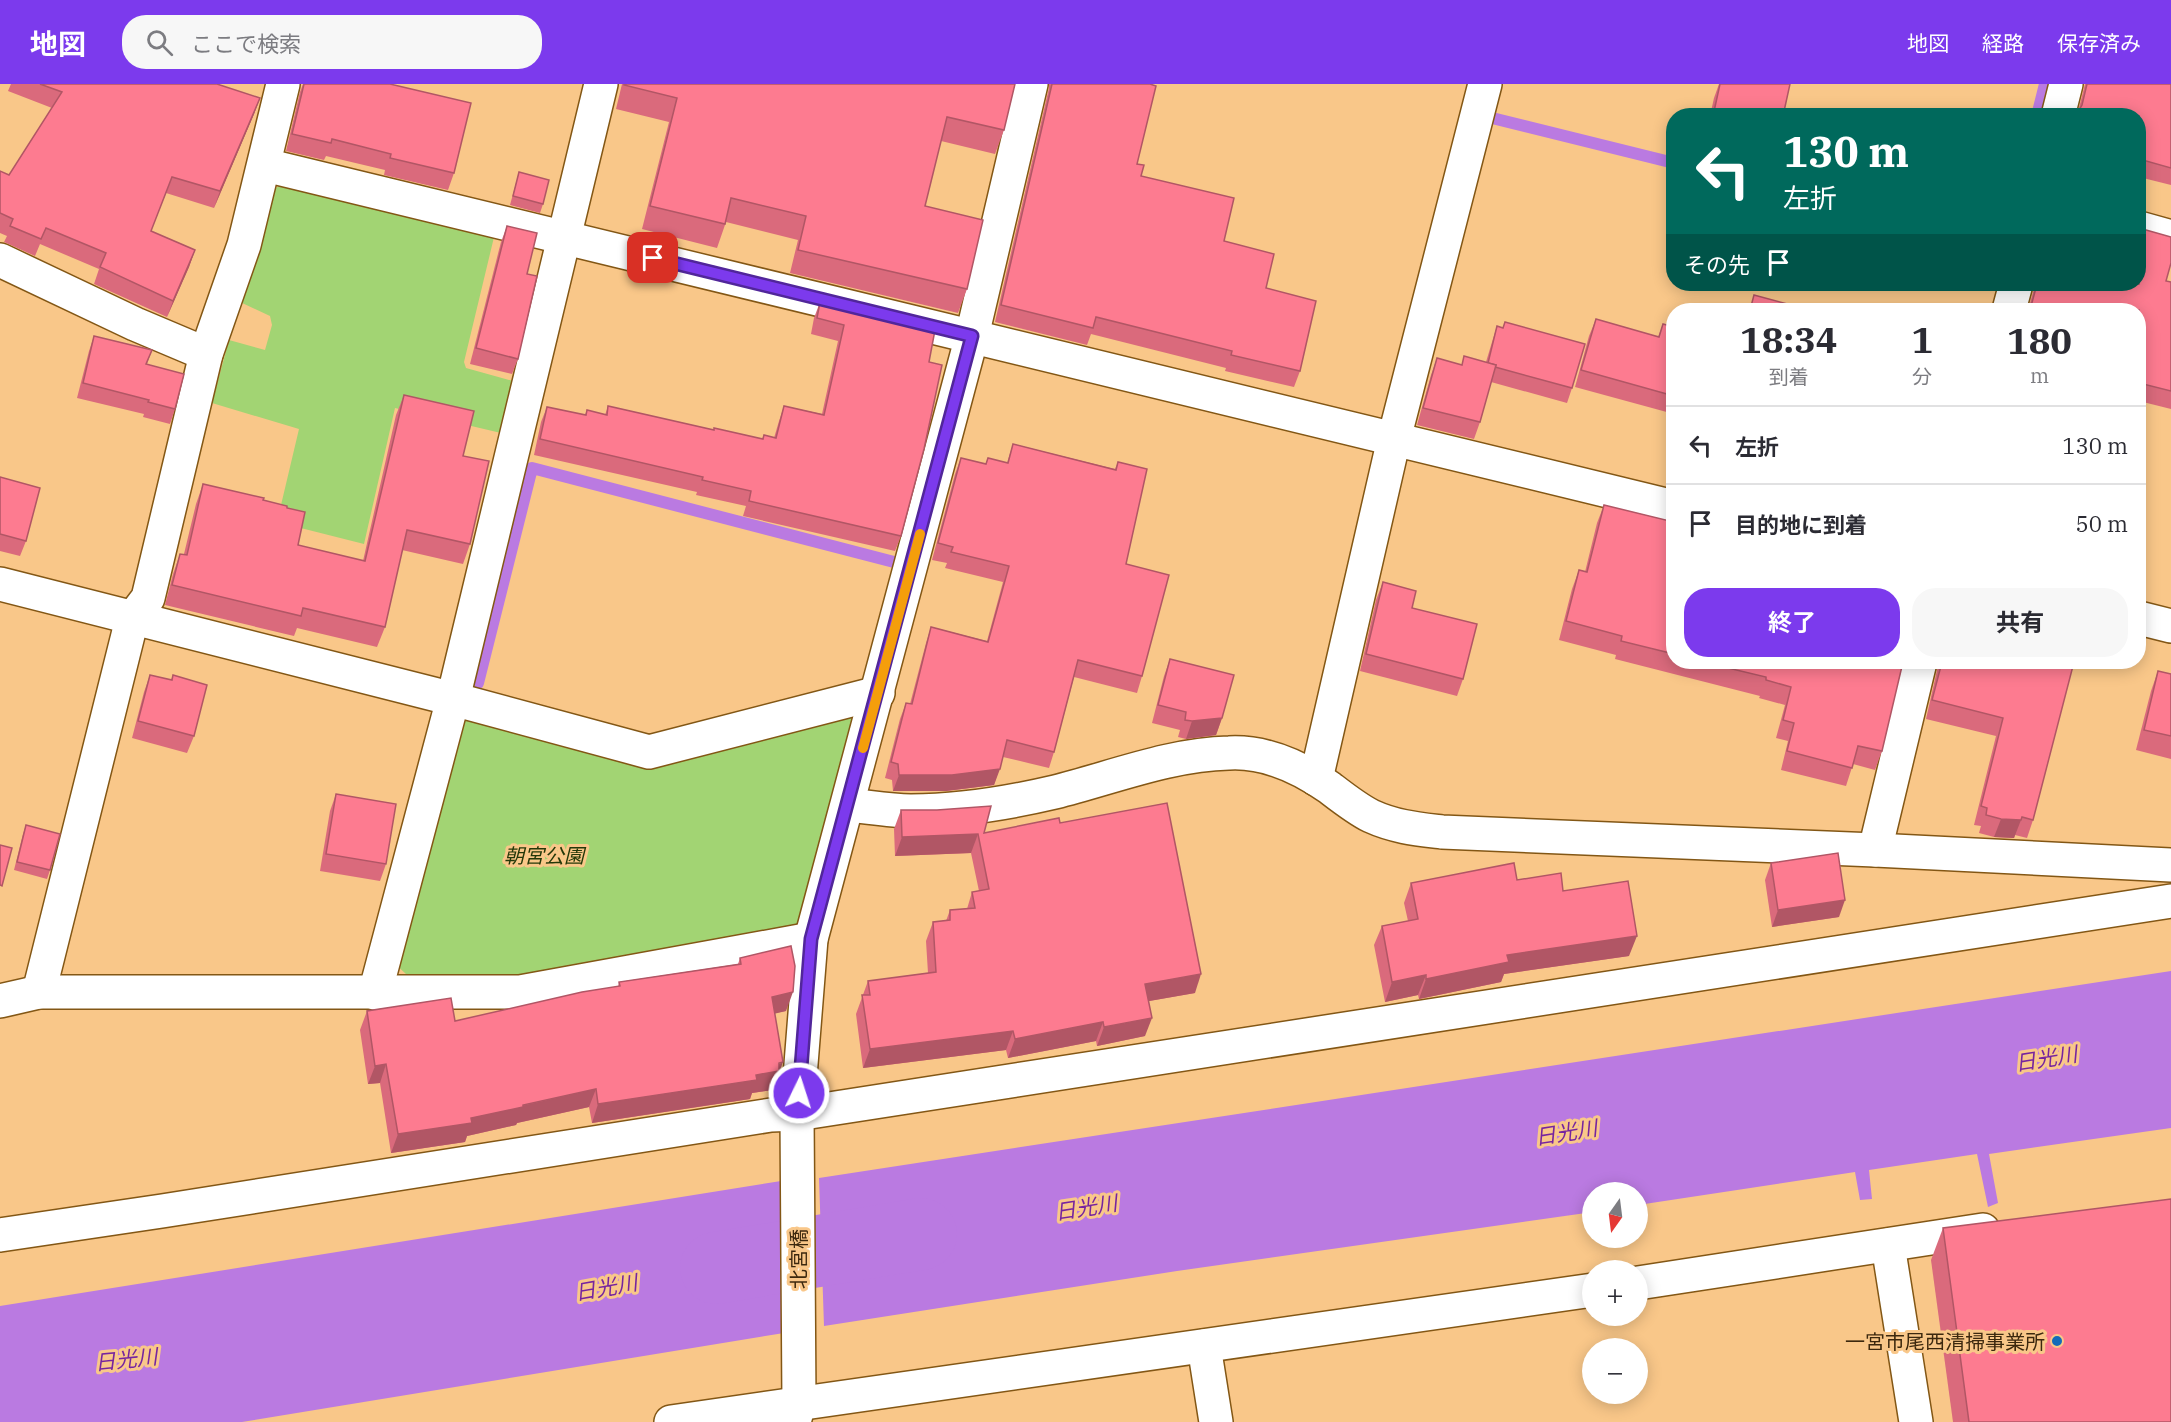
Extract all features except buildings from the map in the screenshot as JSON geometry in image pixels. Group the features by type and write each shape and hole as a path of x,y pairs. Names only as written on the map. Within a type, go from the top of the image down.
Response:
{"street":[{"path":"39,992 132,618 148,598 206,354 244,245 283,84"},
{"path":"375,993 453,699 562,236 601,84"},
{"name":"北宮橋","path":"796,1413 797,1114 811,939 972,336 1031,84"},
{"path":"1316,778 1394,439 1485,84"},
{"path":"2060,108 2066,84"},
{"path":"265,165 1666,505"},
{"path":"2146,230 2171,237"},
{"path":"0,260 135,324 206,354"},
{"path":"0,584 453,699 649,752 878,693"},
{"path":"2146,620 2171,626"},
{"path":"1875,850 1918,669"},
{"path":"848,804 910,811 983,807 1190,757 1228,753 1257,754 1283,762 1316,778 1370,815 1401,827 1454,832 2171,865"},
{"path":"0,1235 2171,901"},
{"path":"0,1001 39,992 520,992 811,939"},
{"path":"1648,1281 2012,1226"},
{"path":"1888,1245 1916,1422"},
{"path":"671,1422 796,1413 1204,1346 1582,1292"},
{"path":"1204,1346 1216,1422"}],"green space":[{"path":"285,183 495,233 464,362 466,368 513,381 501,433 395,408 364,544 277,522 299,429 212,403 229,340 265,350 272,325 270,316 240,302 274,189"},
{"name":"朝宮公園","path":"456,705 653,759 865,705 804,930 518,984 406,974 393,962"}],"water":[{"path":"2171,971 2171,1128 1989,1154 1998,1203 1988,1207 1977,1154 1869,1170 1872,1199 1860,1200 1855,1172 1648,1203 1648,1182 1582,1182 1582,1214 1177,1271 824,1326 819,1178"},
{"path":"781,1181 784,1333 242,1422 0,1422 0,1306"}],"waterway":[{"path":"2039,108 2045,84"},
{"path":"1488,117 1666,161"},
{"path":"478,683 532,468 894,562"},
{"name":"日光川","path":"716,1268 921,1234"}],"slow traffic":[{"path":"863,748 920,534"}],"place":[{"name":"一宮市尾西清掃事業所","path":"2057,1341"}],"route":[{"path":"653,258 972,336 811,939 799,1093"}]}
